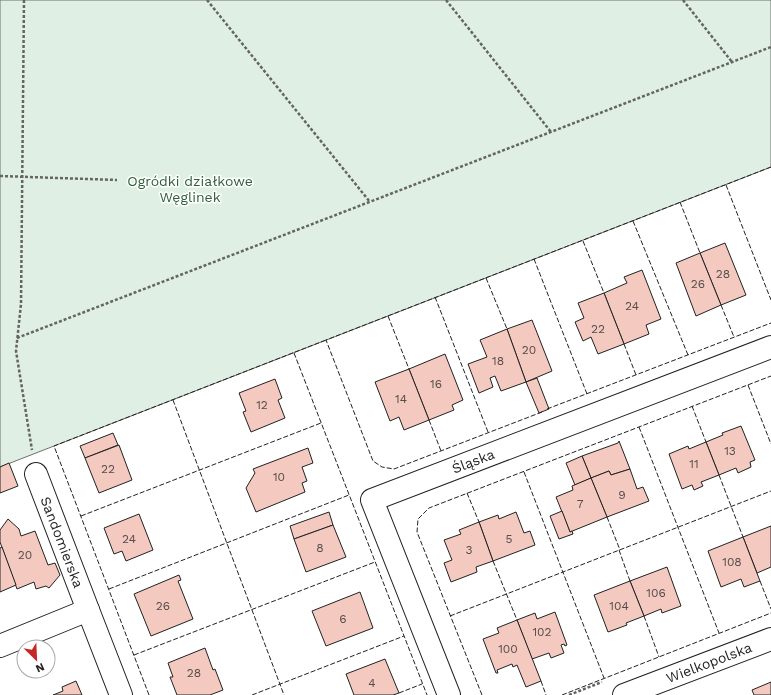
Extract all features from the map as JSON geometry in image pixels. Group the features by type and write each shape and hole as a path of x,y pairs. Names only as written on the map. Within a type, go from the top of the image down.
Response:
{"street":[{"name":"Śląska","path":"449,695 372,500 771,347"},
{"name":"Sandomierska","path":"36,474 121,695"},
{"path":"0,646 88,610"},
{"name":"Wielkopolska","path":"624,695 771,639"}],"path":[{"path":"24,0 21,304 16,351 36,474"},
{"path":"207,0 370,202"},
{"path":"446,0 551,132"},
{"path":"683,0 732,62"},
{"path":"17,338 771,47"},
{"path":"0,176 117,180"}],"green space":[{"name":"Ogródki działkowe Węglinek","path":"0,0 771,0 771,167 0,467"}],"building":[{"path":"725,243 746,295 721,305 700,253"},
{"path":"700,253 721,305 696,316 676,263"},
{"path":"642,270 661,319 646,325 649,334 624,344 604,293 627,283 624,277"},
{"path":"604,293 624,344 598,354 591,337 583,341 575,322 584,318 578,303"},
{"path":"532,320 552,371 526,382 507,329"},
{"path":"507,329 526,382 501,391 495,376 490,378 493,387 479,393 468,364 487,357 480,340"},
{"path":"445,354 463,400 452,405 454,410 429,420 409,369"},
{"path":"409,369 429,420 404,430 399,417 390,421 375,382"},
{"path":"537,378 549,409 539,413 526,382"},
{"path":"275,379 282,398 278,400 285,418 251,432 243,412 246,411 239,393"},
{"path":"741,426 755,460 750,462 751,467 738,473 736,468 719,475 706,442 723,435 722,433"},
{"path":"113,433 118,445 85,458 80,446"},
{"path":"619,441 630,469 611,475 609,471 591,478 582,456 618,443"},
{"path":"706,442 719,475 701,482 703,486 694,490 692,485 682,489 669,454 688,446 689,449"},
{"path":"119,445 132,480 99,493 85,458"},
{"path":"308,448 313,463 302,467 307,481 302,483 305,492 256,512 246,488 255,473 253,469"},
{"path":"582,456 591,478 575,485 566,463"},
{"path":"9,463 18,486 0,493 0,467"},
{"path":"630,469 637,489 643,487 649,501 607,517 591,478 609,471 611,475"},
{"path":"591,478 607,517 570,532 556,497 573,490 572,486"},
{"path":"562,511 570,532 572,531 573,534 559,539 550,516"},
{"path":"329,512 333,525 294,539 290,526"},
{"path":"516,512 524,533 530,531 535,545 493,561 479,522 498,515 499,519"},
{"path":"139,514 153,550 126,561 122,551 114,554 104,528"},
{"path":"8,519 19,529 21,536 35,531 48,565 55,563 60,575 49,588 46,586 36,589 34,582 17,589 0,542 0,530"},
{"path":"479,522 493,561 476,567 477,572 451,582 444,563 452,560 444,540 461,534 459,530"},
{"path":"333,525 346,557 306,572 294,539"},
{"path":"771,526 771,567 757,573 743,537"},
{"path":"743,537 760,581 744,587 741,579 721,587 708,551"},
{"path":"2,547 16,585 0,592 0,548"},
{"path":"667,567 681,606 662,613 661,609 644,616 630,581"},
{"path":"179,575 181,580 178,581 193,619 151,636 134,594"},
{"path":"630,581 644,616 626,623 627,625 608,632 594,595"},
{"path":"360,592 373,628 326,646 312,611"},
{"path":"555,612 567,645 561,645 564,653 551,658 549,653 532,659 517,620 535,613 537,619"},
{"path":"517,620 541,681 526,687 517,665 513,667 512,664 497,670 498,673 496,673 483,639 499,633 497,628"},
{"path":"205,648 213,670 215,669 223,690 210,695 177,695 170,677 173,677 168,663"},
{"path":"385,659 399,693 393,695 354,695 346,674"},
{"path":"76,681 82,695 53,695 63,691 62,687"},
{"path":"771,682 771,695 754,695 752,690"}],"fence":[{"path":"542,412 394,469 382,467 373,461 326,340 771,167"},
{"path":"726,185 771,300"},
{"path":"680,202 700,253"},
{"path":"633,221 688,355"},
{"path":"583,241 604,293"},
{"path":"534,259 587,394"},
{"path":"486,278 507,329"},
{"path":"435,297 488,432"},
{"path":"721,305 734,337"},
{"path":"388,316 409,369"},
{"path":"547,409 771,323"},
{"path":"149,695 54,446 326,340"},
{"path":"624,344 636,375"},
{"path":"294,353 427,695"},
{"path":"482,695 417,532 418,519 429,508 771,376"},
{"path":"748,385 771,444"},
{"path":"173,400 284,695"},
{"path":"692,406 706,442"},
{"path":"429,420 441,451"},
{"path":"81,516 321,423"},
{"path":"639,427 719,633"},
{"path":"524,472 604,678"},
{"path":"719,475 743,537"},
{"path":"450,616 771,491"},
{"path":"467,493 479,522"},
{"path":"109,589 349,495"},
{"path":"607,517 620,550"},
{"path":"619,550 630,581"},
{"path":"493,561 517,620"},
{"path":"134,655 375,562"},
{"path":"760,581 771,609"},
{"path":"562,695 771,613"},
{"path":"644,616 659,657"},
{"path":"252,695 404,636"},
{"path":"541,681 546,695"},
{"path":"399,693 422,684"}]}
